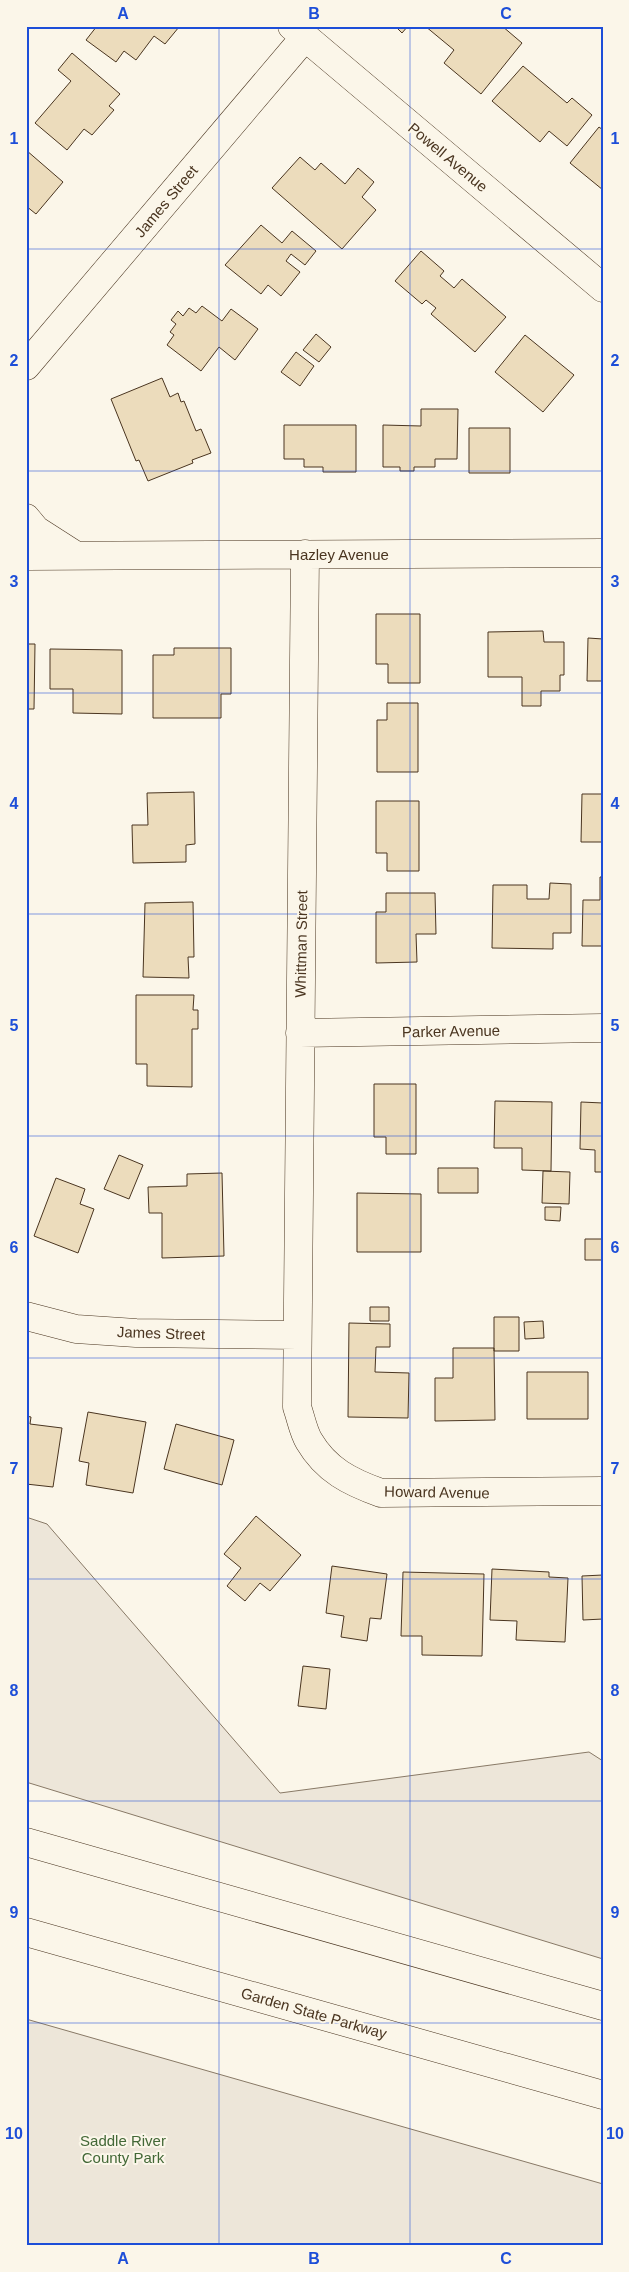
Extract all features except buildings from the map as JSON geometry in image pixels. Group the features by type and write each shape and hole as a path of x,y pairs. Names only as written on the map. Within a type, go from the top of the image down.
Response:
{"main road":[{"name":"Powell Avenue","path":"299,32 603,288"},
{"name":"James Street","path":"26,366 299,32"},
{"path":"26,518 36,530 75,556"},
{"name":"Hazley Avenue","path":"26,556 603,553"},
{"name":"Whittman Street","path":"297,1335 305,554"},
{"name":"Parker Avenue","path":"300,1033 603,1028"},
{"name":"James Street","path":"26,1316 76,1328 136,1334 297,1335"},
{"name":"Howard Avenue","path":"297,1335 297,1407 308,1440 327,1464 352,1482 381,1493 405,1494 603,1491"},
{"path":"26,1842 603,2006"},
{"name":"Garden State Parkway","path":"26,1932 603,2095"}],"green space":[{"path":"26,1517 47,1524 280,1793 589,1752 603,1761 603,1959 26,1782"},
{"name":"Saddle River County Park","path":"26,2019 603,2184 603,2246 26,2246"}]}
